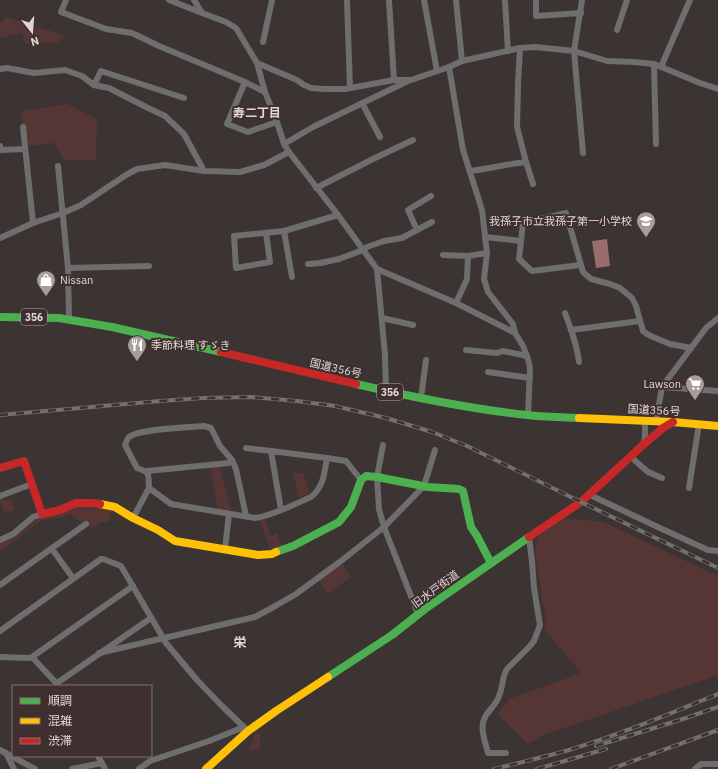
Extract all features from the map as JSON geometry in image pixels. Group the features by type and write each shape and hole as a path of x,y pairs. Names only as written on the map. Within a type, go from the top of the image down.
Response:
{"main road":[{"name":"国道356号","path":"0,317 59,318 112,327 386,391 480,409 528,415 656,421 718,426"},
{"name":"旧水戸街道","path":"206,769 246,729 392,635 418,614 581,502 642,446 663,428 673,422"},
{"path":"0,468 24,461 42,514 60,510 76,503 94,503 115,507 175,541 258,555 272,554 293,546 339,522 352,507 362,480 366,476 377,476 428,487 459,489 463,491 465,497 471,527 491,563"}],"street":[{"path":"66,0 61,12 106,29 132,33 265,92"},
{"path":"169,0 226,22 236,28 257,63 265,92 284,144 377,269 456,303 515,333"},
{"path":"194,0 202,13"},
{"path":"263,42 272,0"},
{"path":"347,0 350,88"},
{"path":"389,0 394,80"},
{"path":"424,0 437,71"},
{"path":"456,0 462,60"},
{"path":"505,0 508,51"},
{"path":"536,0 536,16 581,13"},
{"path":"582,0 574,51 583,153"},
{"path":"616,30 626,0"},
{"path":"656,144 657,66 690,0"},
{"path":"284,144 313,127 411,80 449,67 462,60 520,48 535,47 574,51 607,61 634,62 657,66 718,89"},
{"path":"520,48 517,127 533,184"},
{"path":"257,63 297,80 311,88 345,89 394,80 411,80"},
{"path":"449,67 463,150 482,210 487,253 484,279 488,292 513,324 515,333 527,356 530,367 528,415"},
{"path":"0,69 7,68 34,73 65,70 82,76 94,85 109,88 165,116 184,134 204,171"},
{"path":"94,85 102,71 184,98"},
{"path":"245,82 227,124 248,132 277,122"},
{"path":"362,103 380,137"},
{"path":"23,127 33,223"},
{"path":"316,188 413,140"},
{"path":"0,146 1,150 25,149"},
{"path":"0,238 33,223 63,214 81,205 137,169 166,165 204,171 240,172 264,164 289,152"},
{"path":"470,171 526,162"},
{"path":"58,166 68,268 69,319"},
{"path":"417,230 408,210 431,196"},
{"path":"580,265 532,270 519,260 523,223 566,213 583,272 591,279 620,288 632,298 636,306 643,331 670,344 691,348"},
{"path":"266,233 270,262 236,268 234,236 284,231 338,215"},
{"path":"308,264 339,259 384,241 402,238 432,222"},
{"path":"284,231 292,278"},
{"path":"485,237 521,241"},
{"path":"444,255 468,256 487,253"},
{"path":"456,303 467,279 468,256"},
{"path":"68,268 149,266"},
{"path":"377,269 385,355 386,391"},
{"path":"564,313 571,330 579,362"},
{"path":"382,318 414,325"},
{"path":"656,421 662,387 706,328 717,319"},
{"path":"571,330 640,321"},
{"path":"466,350 497,354 503,351 527,356"},
{"path":"422,398 426,360"},
{"path":"488,372 530,378"},
{"path":"662,387 718,391"},
{"path":"642,446 646,432 644,421"},
{"path":"689,488 699,424"},
{"path":"232,460 229,463 147,471 137,468 125,445 129,437 148,430 204,426 211,428 220,446 232,460 236,469 246,516"},
{"path":"383,446 377,476 379,509 384,528 418,614"},
{"path":"246,448 346,461 362,480"},
{"path":"99,653 255,617 277,606 301,590 384,528 424,486 435,450"},
{"path":"271,451 281,510"},
{"path":"631,457 648,472 662,478"},
{"path":"149,488 171,504 255,518 281,510 315,494 322,483 327,458"},
{"path":"132,518 149,488 147,471"},
{"path":"0,496 32,484"},
{"path":"590,495 708,550 718,551"},
{"path":"0,540 13,534 33,517 42,514"},
{"path":"225,549 229,514"},
{"path":"0,585 86,524"},
{"path":"506,753 488,753 482,726 483,721 500,695 505,672 534,641 540,625 534,588 529,538"},
{"path":"52,548 74,578"},
{"path":"0,631 101,559 121,566 166,643 197,680 246,729 150,761 139,769"},
{"path":"0,657 32,657 133,586"},
{"path":"32,657 58,684 99,653 151,618"},
{"path":"3,751 14,769"},
{"path":"3,751 12,756"},
{"path":"14,757 35,769"},
{"path":"99,757 105,769"},
{"path":"72,769 102,763"},
{"path":"695,769 701,764 718,764"}],"shaded area":[{"path":"7,17 66,36 57,43 25,43 22,33 0,38 0,24"},
{"path":"67,104 97,119 96,160 64,160 55,143 29,146 20,115 22,111"},
{"path":"607,239 610,266 596,268 592,241"},
{"path":"219,464 232,514 224,513 224,509 218,509 210,465"},
{"path":"293,472 304,474 309,493 299,499"},
{"path":"2,495 5,501 12,499 15,510 5,513 0,500 0,496"},
{"path":"76,503 112,507 109,522 101,522 91,528 72,514 40,521 0,551 0,540 33,517"},
{"path":"264,516 271,536 277,533 282,548 271,552 259,517"},
{"path":"564,518 603,522 718,576 718,675 544,735 528,744 498,715 509,699 581,673 545,630 546,621 535,552 538,537"},
{"path":"342,564 351,577 328,594 319,580"},
{"path":"255,733 261,734 259,749 249,750"}],"railway":[{"path":"0,415 203,398 250,397 335,406 386,418 432,432 467,446 718,568"},
{"path":"494,769 569,750 606,738 718,694"},
{"path":"596,746 718,707"},
{"path":"611,769 718,730"},
{"path":"537,769 606,749"}],"traffic: fast":[{"path":"0,317 59,318 112,327 221,352"},
{"path":"356,384 462,406 533,416 579,418"},
{"path":"276,552 293,546 339,522 351,507 361,480 366,476 428,487 459,489 463,491 471,527 491,563"},
{"path":"328,677 392,635 425,609 529,537"}],"traffic: slow":[{"path":"579,418 673,422 718,426"},
{"path":"100,504 115,507 175,541 258,555 272,554 276,552"},
{"path":"206,769 248,731 328,677"}],"traffic: jam":[{"path":"221,352 356,384"},
{"path":"529,537 581,502 642,446 663,428 673,422"},
{"path":"0,468 24,461 42,514 60,510 76,503 100,504"}],"place":[{"name":"我孫子市立我孫子第一小学校","path":"646,238"},
{"name":"Nissan","path":"46,297"},
{"name":"季節料理 すゞき","path":"137,362"},
{"name":"Lawson","path":"695,401"}],"district":[{"name":"寿二丁目","path":"257,113"},
{"name":"栄","path":"240,642"}]}
